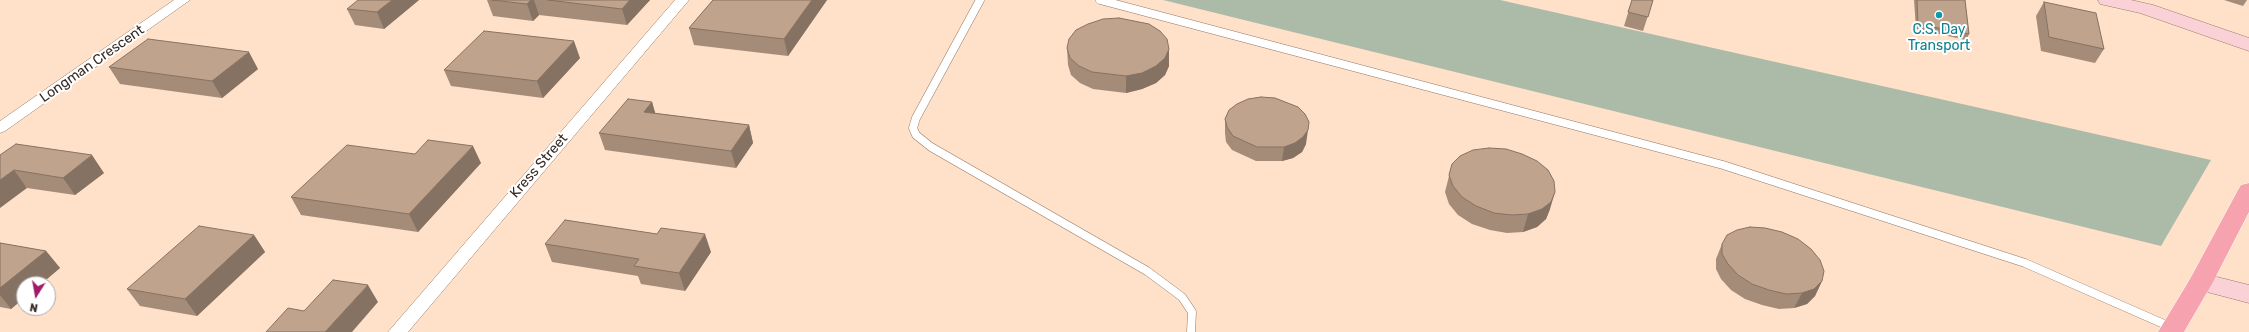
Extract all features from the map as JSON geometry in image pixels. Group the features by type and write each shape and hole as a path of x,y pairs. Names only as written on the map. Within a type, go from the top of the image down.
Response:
{"main road":[{"path":"2173,330 2201,282 2249,190"}],"street":[{"name":"Longman Crescent","path":"0,128 183,0"},
{"name":"Kress Street","path":"396,332 682,0"},
{"path":"2107,0 2146,10 2249,45"},
{"path":"2201,282 2249,294"}],"lane":[{"path":"980,0 916,118 913,128 916,135 931,147 1146,271 1182,297 1192,312 1191,332"},
{"path":"1100,0 1723,165 2025,263 2173,330"}],"green space":[{"path":"1163,0 1500,0 2211,160 2161,246"}],"building":[{"path":"358,0 392,0 377,12 347,9"},
{"path":"492,0 531,0 527,4"},
{"path":"548,0 630,0 622,9"},
{"path":"713,0 812,0 784,39 689,28"},
{"path":"1632,0 1653,0 1648,17 1628,12"},
{"name":"C.S. Day Transport","path":"1917,0 1965,0 1969,34 1918,24"},
{"path":"2044,2 2096,13 2104,49 2049,37"},
{"path":"1119,18 1149,24 1160,31 1167,39 1169,49 1165,58 1156,66 1142,73 1126,76 1092,72 1079,66 1070,58 1067,48 1069,39 1076,30 1103,19"},
{"path":"484,31 574,41 537,81 444,70"},
{"path":"148,39 249,52 212,81 109,67"},
{"path":"1261,97 1275,98 1298,107 1305,114 1309,122 1308,130 1303,137 1295,143 1284,147 1257,147 1233,136 1227,127 1225,119 1229,110 1248,99"},
{"path":"628,99 652,102 644,112 749,125 731,151 599,133"},
{"path":"428,140 473,146 409,214 291,197 347,145 415,154"},
{"path":"16,144 92,155 63,178 14,170 0,180 0,155"},
{"path":"1489,148 1506,149 1522,154 1537,161 1548,170 1554,181 1555,192 1551,202 1542,209 1528,214 1512,215 1494,213 1476,206 1462,197 1453,186 1449,175 1452,164 1460,156 1473,150"},
{"path":"565,220 657,234 661,228 705,234 679,273 634,266 639,259 545,244"},
{"path":"199,226 254,235 185,299 127,289"},
{"path":"1750,227 1765,228 1782,232 1798,239 1811,249 1820,260 1824,271 1822,281 1814,289 1802,293 1786,294 1752,284 1738,275 1728,264 1722,254 1722,244 1727,235 1737,230"},
{"path":"0,243 46,251 0,288"},
{"path":"333,280 368,285 325,332 266,332 288,308 304,311"}],"place":[{"name":"C.S. Day Transport","path":"1939,15"}]}
